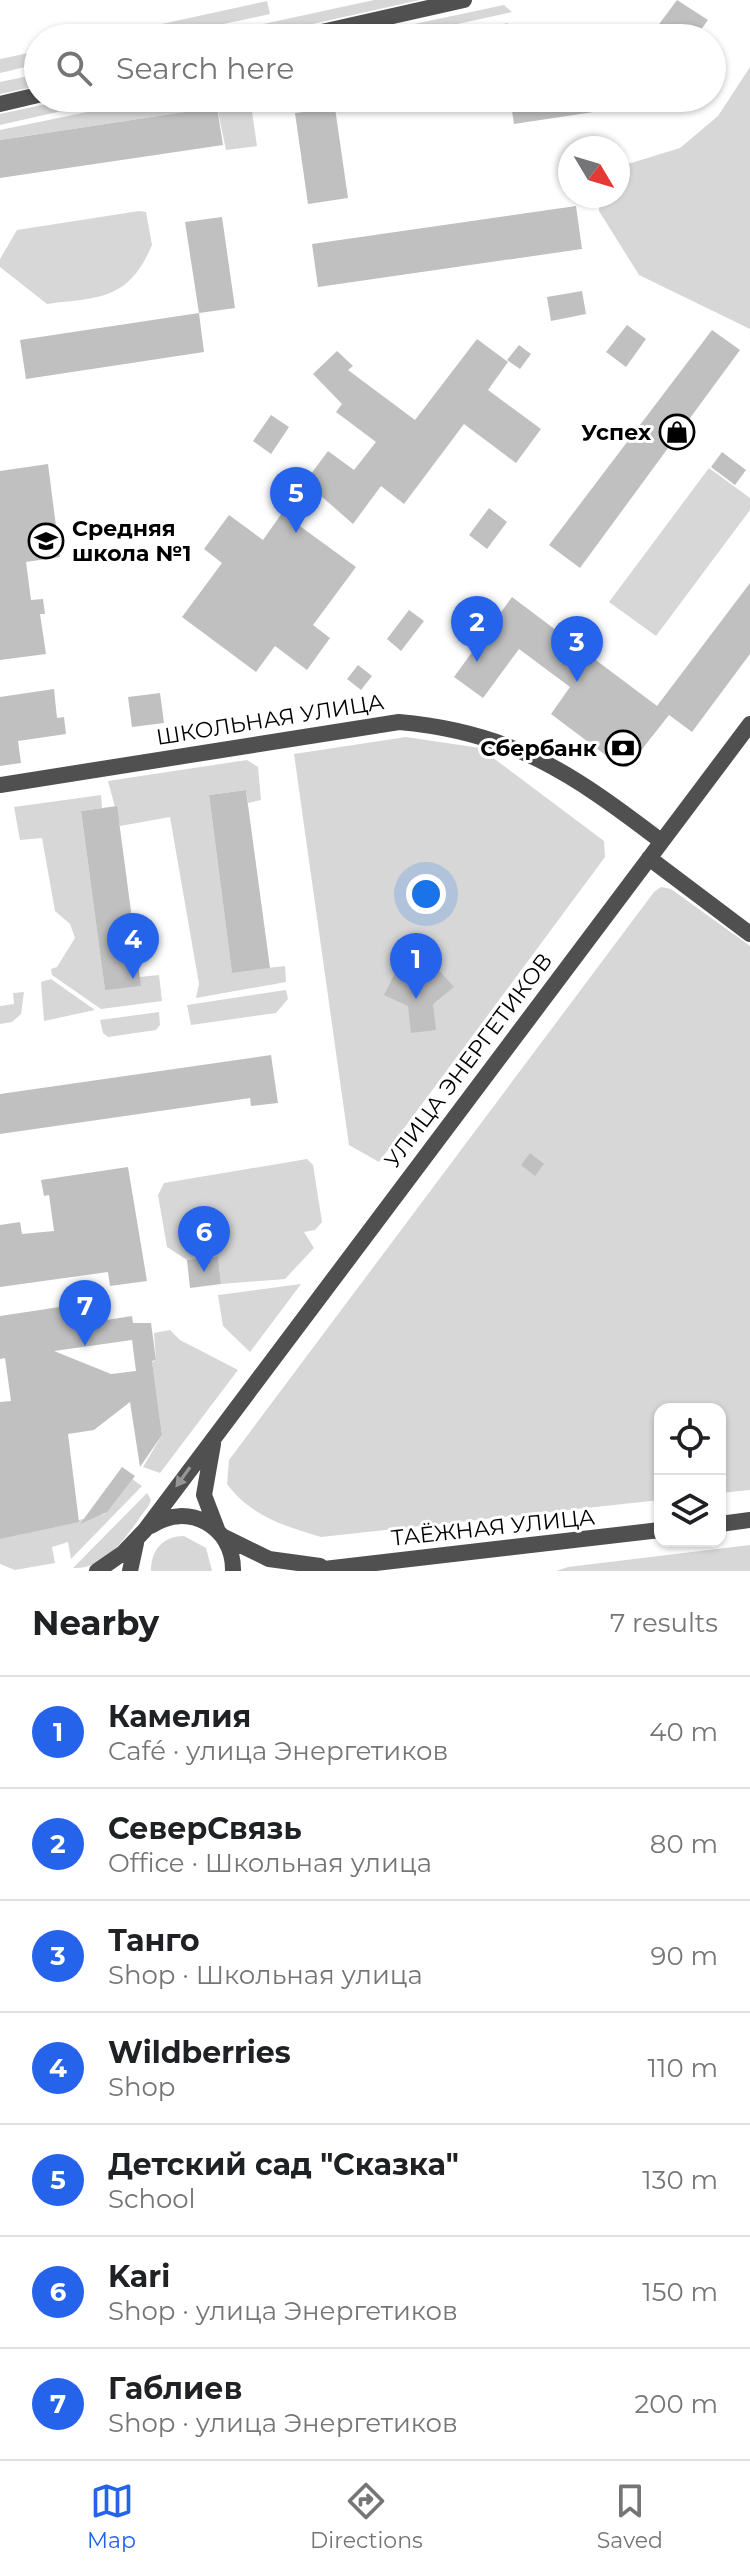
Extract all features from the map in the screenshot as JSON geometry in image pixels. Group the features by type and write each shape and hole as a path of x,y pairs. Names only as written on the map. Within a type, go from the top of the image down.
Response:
{"street":[{"path":"357,24 464,0"},
{"path":"0,104 24,98"},
{"name":"ШКОЛЬНАЯ УЛИЦА","path":"0,785 399,722 458,730 521,748 581,783 661,841"},
{"name":"УЛИЦА ЭНЕРГЕТИКОВ","path":"222,1425 750,724"},
{"path":"649,858 750,934"},
{"path":"222,1425 209,1453 204,1482 206,1506 232,1556 233,1571"},
{"path":"130,1571 131,1555 142,1534 222,1425"},
{"path":"97,1571 161,1520 179,1516 199,1518 269,1559 330,1566"},
{"path":"726,1523 750,1520"},
{"name":"ТАЁЖНАЯ УЛИЦА","path":"330,1566 654,1531"},
{"path":"307,1571 330,1566"}],"shaded area":[{"path":"374,0 420,0 313,24 263,24"},
{"path":"267,1 270,14 224,24 161,24"},
{"path":"504,5 512,12 458,24 414,24"},
{"path":"24,54 24,67 0,73 0,59"},
{"path":"750,67 750,329 639,275 599,211 599,208 630,208 630,163 680,148 721,112 726,112 726,104"},
{"path":"24,77 24,89 0,94 0,82"},
{"path":"24,109 24,112 57,112 0,125 0,114"},
{"path":"87,112 184,112 0,140 0,130"},
{"path":"218,112 252,112 257,146 226,150"},
{"path":"146,212 152,245 133,277 110,293 47,304 0,267 0,259 17,230"},
{"path":"709,468 750,498 750,510 656,636 609,602"},
{"path":"406,737 480,748 604,841 605,857 379,1162 349,1145 294,754"},
{"path":"247,760 258,767 261,800 248,803 246,790 209,795 232,972 285,966 286,982 196,998 199,984 170,817 120,826 108,781"},
{"path":"101,795 102,808 81,811 105,989 140,986 140,977 159,975 162,1001 101,1009 52,975 51,969 57,967 75,938 70,924 55,911 42,838 20,840 14,807"},
{"path":"661,887 671,889 750,946 750,1490 726,1492 726,1403 654,1403 654,1501 321,1537 281,1524 258,1512 227,1484 229,1460 654,892"},
{"path":"51,979 95,1010 44,1021 41,982"},
{"path":"286,990 288,999 276,1013 191,1025 187,1005"},
{"path":"24,992 21,1014 12,1022 0,1024 0,1006 14,1004 13,993"},
{"path":"159,1012 160,1025 156,1030 108,1037 103,1033 100,1020"},
{"path":"307,1159 313,1165 322,1222 315,1230 304,1232 314,1248 285,1279 221,1284 218,1256 187,1260 167,1247 158,1195 164,1183"},
{"path":"301,1284 250,1352 223,1326 218,1295"},
{"path":"170,1330 180,1340 238,1370 160,1473 143,1467 162,1435 152,1362 156,1360 154,1333"},
{"path":"132,1479 142,1486 71,1559 68,1542 52,1547 55,1563 15,1570 0,1564 0,1539 104,1514"},
{"path":"147,1493 151,1500 149,1505 117,1547 97,1563 73,1568"},
{"path":"184,1536 206,1548 212,1571 151,1571 153,1557 160,1546 170,1539"},
{"path":"750,1545 750,1571 556,1571 568,1567"}],"building":[{"path":"677,0 708,20 705,24 659,24"},
{"path":"184,112 218,112 223,145 0,178 0,140"},
{"path":"336,112 348,198 308,204 295,113"},
{"path":"512,112 594,112 514,124"},
{"path":"576,208 582,249 318,287 312,244"},
{"path":"222,217 235,308 199,313 185,222"},
{"path":"582,291 586,314 551,321 547,297"},
{"path":"199,313 204,352 26,379 20,340"},
{"path":"627,325 646,339 626,367 606,352"},
{"path":"712,330 740,350 580,568 549,545"},
{"path":"477,339 508,362 488,390 541,429 516,463 464,424 404,504 381,486 353,524 305,482 328,451 354,470 376,442 336,412 342,404 313,374 337,351 353,366 348,370 415,420"},
{"path":"519,345 531,354 520,369 507,360"},
{"path":"271,415 289,427 271,454 253,441"},
{"path":"722,452 746,470 735,485 711,467"},
{"path":"48,464 60,557 26,562 31,600 43,599 45,614 40,614 46,654 0,660 0,471"},
{"path":"489,508 507,522 487,549 469,535"},
{"path":"282,513 356,567 313,625 330,638 307,670 275,646 256,672 182,617 222,563 204,549 229,515 263,540"},
{"path":"750,583 750,654 692,732 657,706"},
{"path":"512,597 669,715 628,767 620,766 551,714 570,687 519,649 483,698 454,677"},
{"path":"409,610 424,621 401,651 387,639"},
{"path":"358,665 372,676 361,690 347,679"},
{"path":"54,689 57,718 64,717 66,734 18,741 21,763 0,766 0,697"},
{"path":"160,693 164,723 132,727 128,697"},
{"path":"246,790 270,968 232,973 209,795"},
{"path":"117,806 141,986 105,990 81,811"},
{"path":"437,968 454,987 433,1004 436,1030 411,1033 408,1006 384,995 395,973 418,984"},
{"path":"271,1055 278,1103 251,1106 250,1098 0,1134 0,1094"},
{"path":"530,1153 544,1164 535,1176 521,1165"},
{"path":"128,1167 147,1281 110,1286 108,1272 0,1287 0,1225 20,1222 22,1234 54,1231 49,1195 44,1196 41,1180"},
{"path":"218,1256 221,1284 190,1288 187,1260"},
{"path":"66,1306 68,1326 132,1316 133,1323 151,1323 156,1360 152,1361 162,1435 140,1467 130,1402 94,1430 68,1434 79,1522 0,1539 0,1402 11,1401 5,1358 0,1359 0,1316","holes":["132,1340 136,1371 111,1374 54,1351"]},
{"path":"122,1467 135,1476 107,1512 80,1524"}],"place":[{"name":"Успех","path":"677,432"},
{"name":"Детский сад \"Сказка\"","path":"296,533"},
{"name":"Средняя школа №1","path":"46,541"},
{"name":"СеверСвязь","path":"477,662"},
{"name":"Танго","path":"577,682"},
{"name":"Сбербанк","path":"623,748"},
{"name":"Wildberries","path":"133,979"},
{"name":"Камелия","path":"416,999"},
{"name":"Kari","path":"204,1272"},
{"name":"Габлиев","path":"85,1346"}]}
